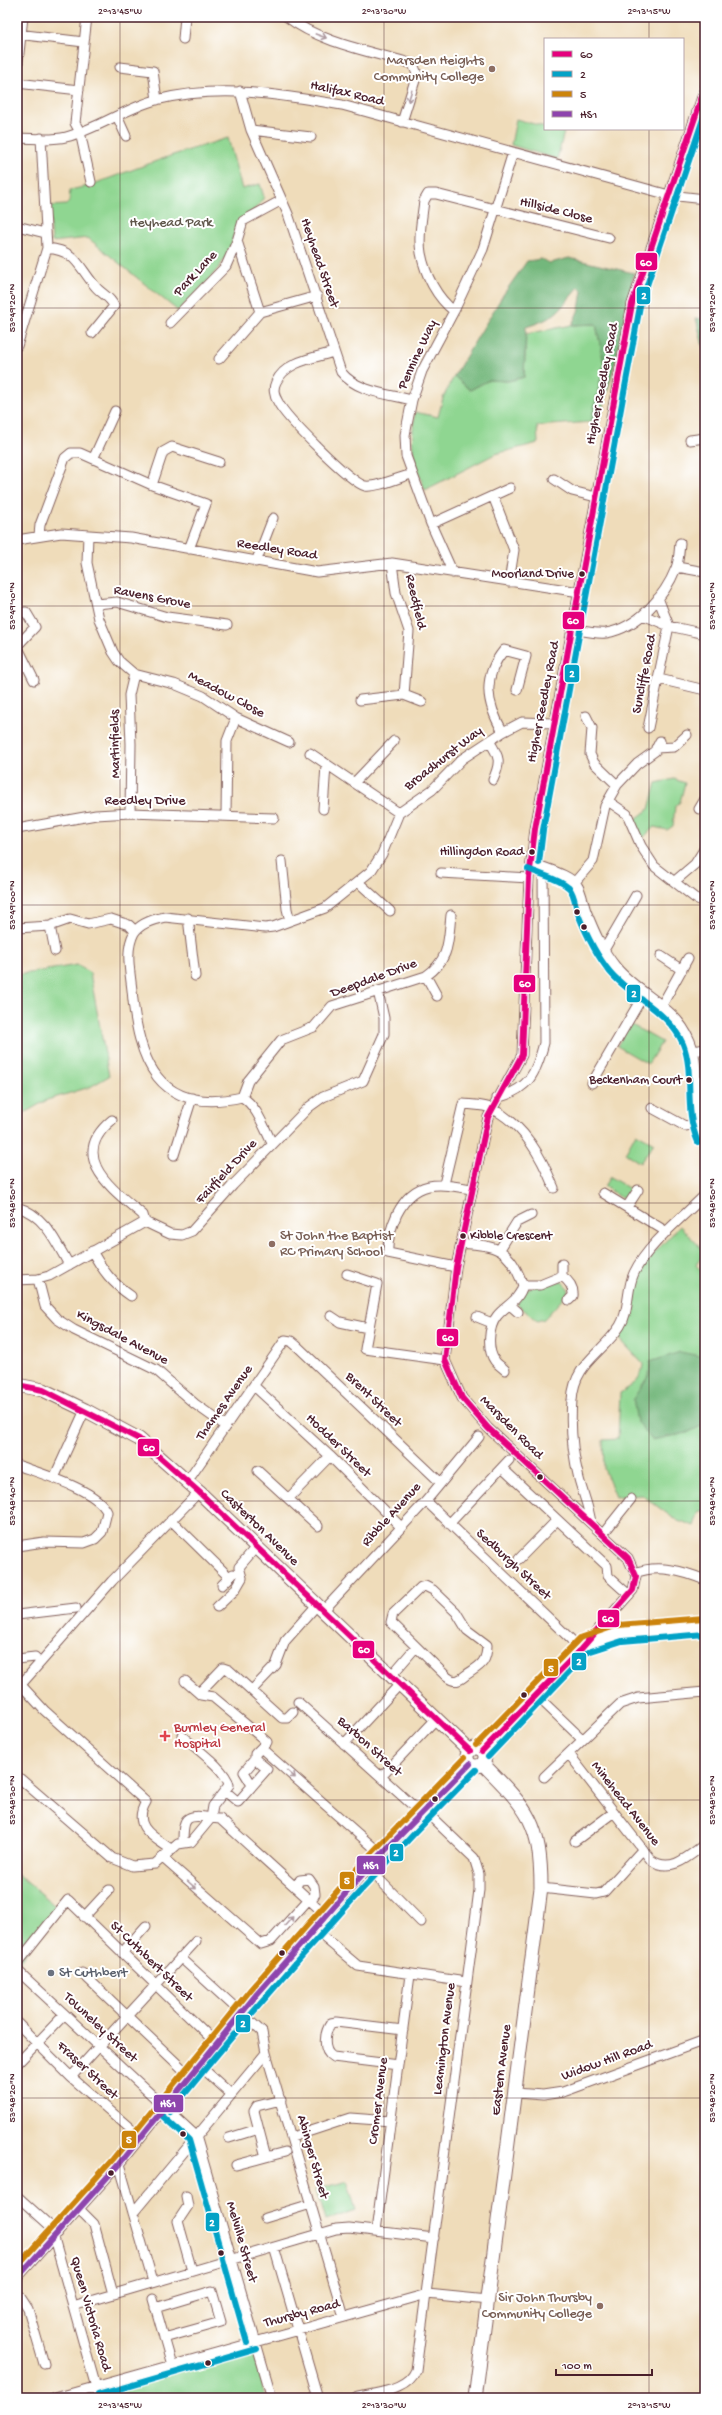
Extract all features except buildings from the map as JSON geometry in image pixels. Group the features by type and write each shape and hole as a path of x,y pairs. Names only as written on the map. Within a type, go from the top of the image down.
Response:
{"highway":[{"name":"Casterton Avenue","path":"17,1385 43,1390 85,1410 139,1439 199,1492 395,1680 437,1718 476,1757"},
{"name":"Eastern Avenue","path":"475,2398 541,1888 541,1862 535,1830 529,1817 522,1804 476,1757"}],"street":[{"path":"17,71 19,34 23,17"},
{"path":"87,17 75,123 80,132 91,182"},
{"path":"183,39 185,17"},
{"path":"287,17 296,25 318,36 413,64 417,74 402,122"},
{"path":"19,34 84,42"},
{"path":"120,67 153,71 157,100"},
{"path":"17,83 79,90"},
{"name":"Higher Reedley Road","path":"472,1189 480,1149 492,1109 522,1055 529,878 535,830 632,304 705,88"},
{"name":"Halifax Road","path":"17,138 66,137 157,100 196,93 240,91 289,95 342,105 669,195 705,199"},
{"name":"Heyhead Street","path":"240,91 251,130 282,200 317,296 341,372 348,381 359,387 412,400"},
{"path":"117,116 126,136"},
{"path":"251,130 311,137"},
{"path":"17,346 46,248 41,138"},
{"name":"Pennine Way","path":"453,573 431,524 412,474 406,456 405,435 412,400 422,371 454,311 483,249 513,152"},
{"name":"Hillside Close","path":"454,311 444,303 435,291 421,254 424,201 428,194 436,194 609,238"},
{"name":"Park Lane","path":"170,323 226,266 237,241 243,221 282,200"},
{"path":"17,226 45,233"},
{"path":"237,241 260,312"},
{"path":"46,248 59,249 69,255 83,269 94,286 112,300 114,306 111,312 92,333"},
{"path":"219,359 260,312 317,296"},
{"path":"334,352 288,367 281,374 275,389 275,395 281,408 317,447 359,484 371,486 412,474"},
{"path":"94,458 115,411"},
{"path":"690,440 705,438"},
{"path":"152,484 163,452 172,447 219,462"},
{"path":"39,535 40,525 65,458 71,453 80,453 152,484 206,504 189,549"},
{"path":"554,480 572,491 596,497"},
{"path":"431,524 510,488"},
{"path":"493,496 514,550 509,582"},
{"path":"256,562 274,518"},
{"name":"Reedley Road","path":"17,540 39,535 61,533 131,538 317,572 392,563 580,592"},
{"path":"88,535 88,564 99,619 113,652 134,674"},
{"path":"572,629 607,633 631,623 644,615 658,598 676,567 680,543"},
{"name":"Reedfield","path":"392,563 396,593 409,631 404,695"},
{"path":"676,567 705,572"},
{"path":"658,598 669,626"},
{"name":"Ravens Grove","path":"96,604 117,602 167,617 227,625"},
{"path":"17,613 26,612 35,627 17,646 34,680"},
{"path":"644,615 669,626 705,634"},
{"name":"Suncliffe Road","path":"648,728 660,679 669,626"},
{"path":"503,732 494,716 489,702 488,689 496,660 504,650 526,656 517,690"},
{"name":"Meadow Close","path":"134,674 174,684 203,696 236,718 288,742"},
{"name":"Martinfields","path":"130,813 131,744 129,695 134,674"},
{"path":"660,679 705,690"},
{"path":"360,700 404,695 422,702"},
{"path":"586,716 592,728 590,754 594,763 617,785"},
{"path":"226,815 227,741 236,718"},
{"name":"Broadhurst Way","path":"399,814 432,790 462,759 503,732 522,722 554,723"},
{"path":"574,883 594,861 605,806 617,785 658,744 674,747 687,735"},
{"path":"354,783 394,741"},
{"path":"489,741 498,753 499,765 494,780"},
{"path":"272,1143 249,1100 242,1096 212,1102 192,1098 164,1086 156,1077 140,1043 134,1013 128,953 135,931 155,919 188,918 264,928 290,922 325,908 370,871 382,854 399,814 310,753"},
{"path":"323,809 326,765"},
{"path":"699,809 705,799"},
{"path":"608,801 627,814 641,846 654,866 695,898 705,902"},
{"name":"Reedley Drive","path":"17,829 96,815 130,813 226,815 274,818"},
{"path":"675,881 695,864 705,848"},
{"path":"282,861 287,909 290,922"},
{"path":"531,862 570,878 578,886 604,950 616,968 644,994 662,1005 679,1020 694,1051 701,1110 698,1124 705,1139"},
{"path":"497,1098 514,1093 530,1080 539,1062 544,1043 543,868"},
{"path":"441,873 529,878"},
{"path":"358,882 390,911"},
{"path":"604,950 636,895"},
{"name":"Deepdale Drive","path":"242,1096 248,1081 281,1040 314,1028 332,1006 426,976 438,967 444,960 451,915"},
{"path":"188,918 195,976"},
{"path":"17,928 50,926 70,919 88,924 111,919 129,925 135,931"},
{"path":"50,926 55,951"},
{"path":"661,956 682,970"},
{"path":"662,1005 688,958"},
{"path":"426,976 437,996"},
{"name":"Fairfield Drive","path":"145,1222 170,1234 182,1234 192,1230 272,1143 309,1106 323,1098 363,1081 384,1034 384,1018 378,991"},
{"path":"592,1083 644,994"},
{"path":"694,1051 705,1049"},
{"path":"174,1156 192,1098"},
{"path":"444,1184 463,1104 492,1109 517,1127 541,1155 554,1188"},
{"path":"652,1108 684,1126 698,1124"},
{"path":"17,1280 38,1279 69,1265 145,1222 143,1215 102,1180 95,1167 94,1150 98,1137 112,1120"},
{"path":"347,1274 377,1284 365,1349 445,1360 456,1268 472,1189 444,1184 427,1186 413,1192 404,1200 395,1219 388,1246 388,1253 456,1268"},
{"path":"627,1208 638,1190"},
{"path":"603,1192 667,1232"},
{"path":"590,1523 590,1510 579,1479 575,1457 572,1414 573,1389 580,1370 617,1330 626,1314 633,1275 642,1260 667,1232 705,1195"},
{"path":"17,1207 38,1217 56,1240 69,1265"},
{"path":"516,1211 521,1220"},
{"path":"500,1249 514,1226 530,1215"},
{"path":"461,1243 488,1245 500,1249 508,1257 523,1285"},
{"path":"92,1252 103,1271 114,1284 131,1296"},
{"path":"562,1264 562,1276 571,1284 574,1291 573,1296 568,1300"},
{"path":"523,1285 540,1285 562,1276"},
{"name":"Kingsdale Avenue","path":"38,1279 45,1306 57,1318 74,1330 156,1370 195,1404 226,1426"},
{"path":"505,1370 494,1365 490,1346 492,1323 498,1315 518,1296 523,1285"},
{"path":"510,1305 518,1312"},
{"path":"330,1316 340,1322 368,1328"},
{"path":"477,1317 492,1323"},
{"name":"Thames Avenue","path":"187,1482 285,1340"},
{"name":"Brent Street","path":"285,1340 291,1342 298,1348 440,1482"},
{"name":"Marsden Road","path":"445,1360 462,1398 482,1422 628,1558 635,1573"},
{"name":"Hodder Street","path":"254,1386 330,1456 401,1527"},
{"path":"54,1478 85,1410"},
{"name":"Ribble Avenue","path":"252,1690 276,1665 285,1641 426,1502 440,1482 479,1436"},
{"path":"289,1498 330,1456"},
{"path":"449,1524 509,1460"},
{"path":"17,1465 54,1478 101,1502 107,1512 102,1532 95,1539 84,1543 44,1542 17,1546"},
{"path":"502,1468 607,1566 608,1576 629,1595"},
{"path":"258,1471 318,1526"},
{"path":"172,1850 144,1828 140,1820 142,1809 146,1802 19,1687 112,1580 199,1492"},
{"path":"603,1534 631,1499"},
{"name":"Sedburgh Street","path":"426,1502 583,1647"},
{"path":"171,1520 229,1577"},
{"path":"519,1560 557,1520"},
{"path":"222,1585 256,1547"},
{"path":"217,1607 235,1590 242,1578 239,1567"},
{"path":"17,2278 80,2210 119,2164 216,2042 368,1868 583,1647 604,1621 629,1595 636,1583 635,1573 651,1568 659,1568 690,1574 705,1580"},
{"path":"426,1586 433,1590 456,1612 467,1630 487,1645 487,1652 480,1667 460,1681 455,1682 447,1677 416,1647 391,1622 391,1617 421,1587 426,1586"},
{"path":"17,1614 76,1608"},
{"path":"604,1621 610,1636"},
{"path":"583,1647 610,1636 633,1631 705,1626"},
{"path":"344,1744 395,1680 416,1647"},
{"path":"17,1659 35,1657"},
{"path":"199,1693 223,1668 229,1670 282,1718 287,1718 292,1712"},
{"path":"185,1681 199,1693 213,1697 267,1742 255,1754 256,1759 267,1769 238,1802 225,1791"},
{"path":"544,1776 620,1704 638,1698 705,1692"},
{"path":"536,1695 582,1739"},
{"name":"Barbon Street","path":"298,1702 381,1777 422,1811"},
{"path":"381,1777 437,1718"},
{"path":"17,1776 112,1858 132,1866 155,1864 178,1844 191,1842 211,1818 214,1806 229,1785 228,1779 182,1736"},
{"path":"262,1748 381,1854"},
{"name":"Minehead Avenue","path":"568,1754 651,1860 665,1866 680,1862 705,1844"},
{"path":"252,1785 247,1780 244,1772 256,1759"},
{"name":"Leamington Avenue","path":"356,2398 405,2385 412,2379 416,2370 480,1882 478,1866 467,1850 422,1811"},
{"path":"575,1841 614,1812"},
{"path":"183,1843 183,1823 185,1820 199,1816 220,1819 326,1915"},
{"path":"541,1888 596,1894 604,1892 643,1849"},
{"path":"163,1858 261,1944 271,1942 315,1894 311,1875 300,1880 296,1887"},
{"path":"368,1868 421,1922"},
{"path":"84,1917 109,1890"},
{"name":"St Cuthbert Street","path":"17,1964 68,1900 216,2042"},
{"path":"122,1953 146,1926"},
{"path":"314,1929 358,1966 466,1982"},
{"path":"71,2077 196,1941"},
{"name":"Abinger Street","path":"180,1958 262,2032 266,2053 344,2317"},
{"name":"Towneley Street","path":"17,1970 164,2107"},
{"path":"82,1973 126,2017 189,2075"},
{"name":"Cromer Avenue","path":"376,2231 410,1974"},
{"path":"17,2064 64,2015"},
{"path":"398,2066 333,2057 328,2054 325,2049 328,2028 331,2023 336,2022 403,2030"},
{"name":"Fraser Street","path":"17,2023 71,2077 140,2137"},
{"name":"Widow Hill Road","path":"515,2093 543,2095 562,2092 705,2040"},
{"path":"133,2213 266,2053"},
{"path":"198,2064 231,2094"},
{"path":"266,2157 254,2111 257,2106 281,2100"},
{"path":"164,2107 196,2136"},
{"path":"292,2137 350,2118 391,2121"},
{"path":"229,2138 258,2129"},
{"name":"Melville Street","path":"196,2136 272,2398"},
{"path":"236,2165 285,2152"},
{"path":"119,2164 153,2282"},
{"path":"186,2196 188,2206 179,2222 192,2271"},
{"path":"20,2199 56,2236"},
{"path":"17,2210 20,2199"},
{"path":"265,2218 311,2204"},
{"path":"80,2210 94,2224 113,2294"},
{"path":"73,2306 320,2233 348,2228 434,2238"},
{"name":"Queen Victoria Road","path":"56,2236 73,2306 99,2398"},
{"path":"274,2247 318,2398"},
{"path":"155,2308 212,2291 221,2322 164,2338"},
{"path":"17,2292 28,2309 44,2364"},
{"name":"Thursby Road","path":"56,2398 427,2294 488,2300"},
{"path":"153,2299 172,2365"}],"green space":[{"path":"516,119 544,127 544,130 564,132 557,159 511,145"},
{"name":"Heyhead Park","path":"228,138 242,189 260,184 264,197 258,206 242,220 237,227 229,251 217,270 178,311 88,238 52,242 49,206 66,205 69,202 70,190 88,186 173,155"},
{"path":"569,258 634,273 616,360 599,422 591,422 604,364 596,324 572,325 579,309 582,291 579,287 552,316 526,327 524,377 508,381 489,380 470,390 454,376 503,295 527,261 541,259 550,263"},
{"path":"696,318 705,319 705,354"},
{"path":"596,324 604,364 591,422 537,426 538,443 495,454 425,490 417,469 413,452 415,412 438,417 443,398 454,376 470,390 489,380 508,381 524,377 526,334 572,325"},
{"path":"674,779 685,783 680,802 675,806 673,826 667,830 654,827 642,839 633,821 649,809 656,783"},
{"path":"77,965 90,973 109,1076 90,1087 47,1100 17,1117 17,975"},
{"path":"630,1024 662,1042 648,1064 617,1046"},
{"path":"636,1133 654,1143 640,1163 625,1153"},
{"path":"610,1177 630,1189 623,1199 604,1186"},
{"path":"680,1226 705,1252 696,1265 705,1275 705,1511 699,1511 694,1526 673,1518 642,1495 616,1497 604,1469 603,1440 618,1439 620,1393 636,1382 641,1374 643,1364 619,1338 628,1325 634,1306 636,1282 643,1265"},
{"path":"561,1281 568,1288 569,1292 544,1319 537,1321 517,1304 526,1289"},
{"path":"680,1352 705,1357 705,1424 687,1433 652,1440 637,1422 633,1399 649,1375 650,1362"},
{"path":"17,1874 60,1910 17,1964"},
{"path":"347,2181 356,2210 325,2221 316,2190"},
{"path":"253,2349 266,2398 106,2398 104,2390"}],"transit line":[{"name":"60","path":"482,1751 581,1649 633,1590 636,1576 628,1558 488,1428 462,1398 445,1360 456,1267 488,1117 522,1055 529,878 535,829 632,304 705,88"},
{"name":"2","path":"539,863 543,830 640,306 705,113"},
{"name":"2","path":"528,869 555,879 569,888 573,893 578,914 584,929 610,972 629,990 669,1022 677,1032 683,1044 686,1055 691,1117 698,1142"},
{"name":"60","path":"17,1385 43,1390 139,1439 199,1492 470,1751"},
{"name":"5","path":"476,1745 580,1638 618,1625 704,1618"},
{"name":"2","path":"488,1757 588,1652 622,1641 705,1634"},
{"name":"5","path":"17,2266 113,2159 251,1989 362,1863 464,1758"},
{"name":"HS1","path":"17,2278 119,2164 257,1994 368,1868 470,1764"},
{"name":"2","path":"170,2112 318,1937 476,1770"},
{"name":"2","path":"159,2113 189,2140 247,2343"},
{"name":"2","path":"98,2395 257,2349"}],"place":[{"name":"Marsden Heights Community College","path":"492,69"},
{"name":"Moorland Drive","path":"582,574"},
{"name":"Hillingdon Road","path":"532,852"},
{"name":"Beckenham Court","path":"689,1080"},
{"name":"Kibble Crescent","path":"463,1236"},
{"name":"St John the Baptist RC Primary School","path":"272,1244"},
{"name":"Burnley General Hospital","path":"165,1736"},
{"name":"St Cuthbert","path":"51,1973"},
{"name":"Sir John Thursby Community College","path":"600,2306"}]}
